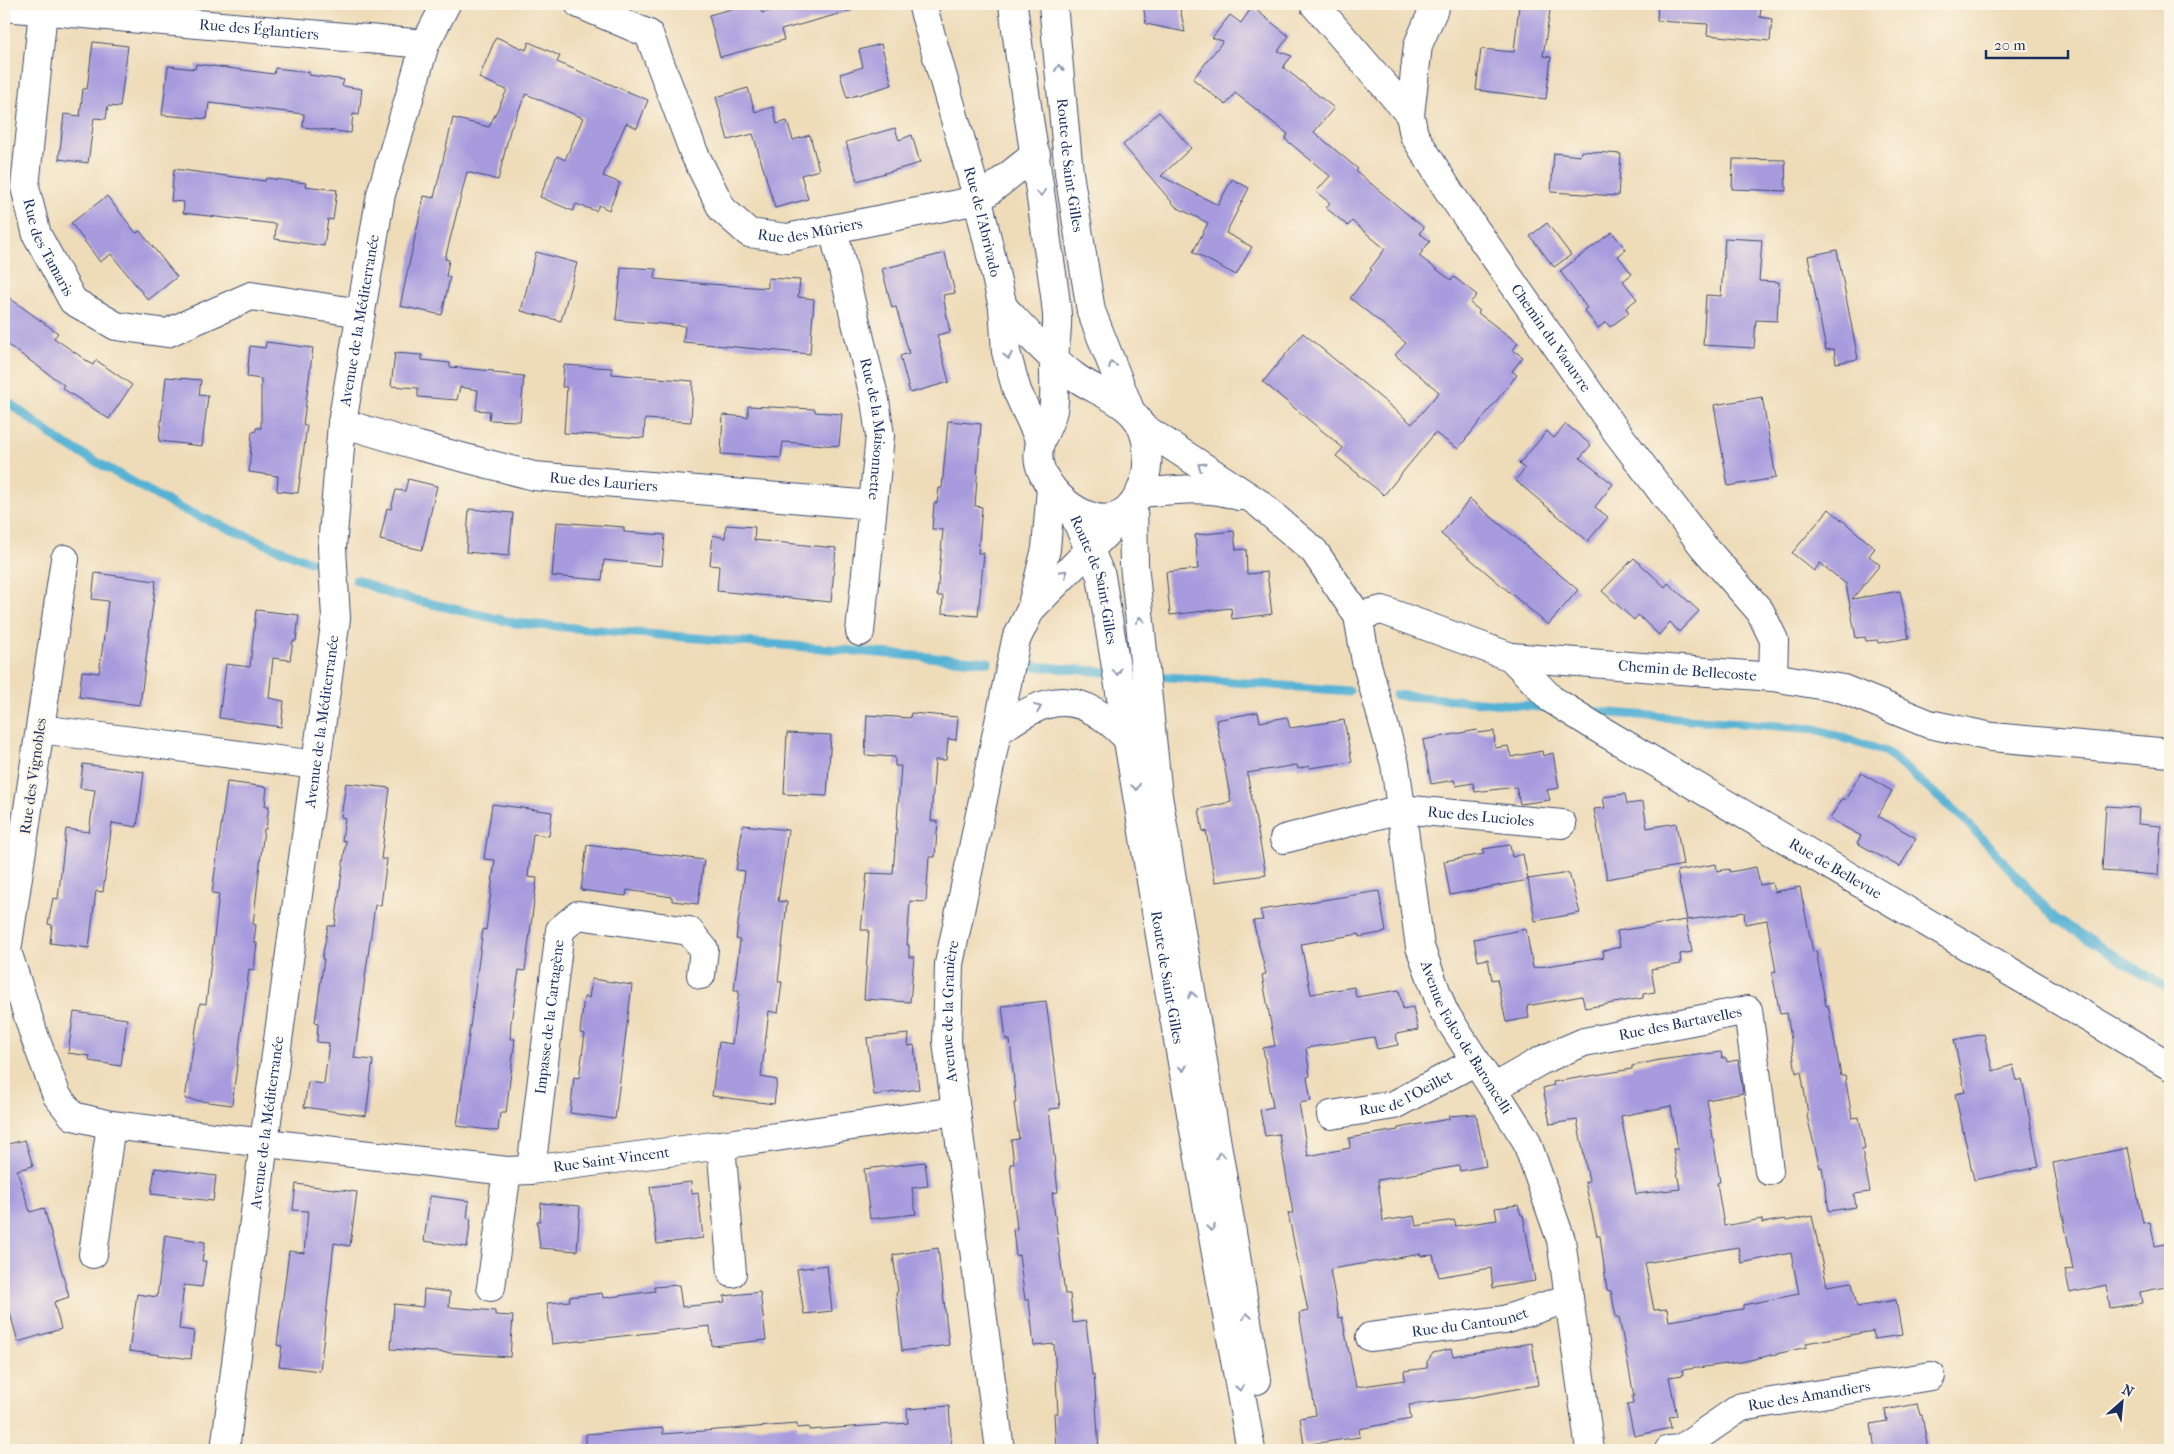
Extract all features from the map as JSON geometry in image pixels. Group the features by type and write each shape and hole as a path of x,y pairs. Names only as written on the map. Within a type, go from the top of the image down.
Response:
{"street":[{"name":"Avenue de la Méditerranée","path":"226,1450 264,1142 336,618 332,548 342,424 381,194 425,44 446,4"},
{"name":"Rue des Mûriers","path":"579,4 649,34 694,154 722,209 749,233 786,238 978,200 1036,154"},
{"name":"Rue de l'Abrivado","path":"922,4 978,200 1003,308 1006,352 1017,390 1040,441"},
{"path":"1013,4 1036,154 1057,316 1053,410 1040,441 1039,463 1051,488 1071,508 1093,518 1111,518 1134,503 1186,489 1222,490 1257,502"},
{"name":"Route de Saint-Gilles","path":"1053,4 1069,173 1091,311 1130,413"},
{"name":"Chemin du Vaouvre","path":"1314,4 1410,115 1414,135 1450,193 1610,423 1703,546 1760,611 1774,640 1773,677"},
{"path":"1410,115 1418,45 1436,4"},
{"name":"Rue des Églantiers","path":"4,7 425,44"},
{"name":"Rue des Tamaris","path":"43,11 25,187 37,235 74,300 116,326 167,333 251,296 361,313"},
{"name":"Rue de la Maisonnette","path":"833,229 876,409 880,436 860,632"},
{"path":"1003,308 1054,359 1076,378 1130,413 1257,502 1314,551 1358,616"},
{"path":"1053,410 1072,402 1093,399 1130,413 1148,459 1134,503"},
{"name":"Rue des Lauriers","path":"342,424 534,476 872,505"},
{"name":"Avenue de la Granière","path":"1000,1450 947,1042 949,964 1016,640 1031,609 1046,548 1051,488"},
{"name":"Route de Saint-Gilles","path":"1134,503 1134,564 1158,796 1244,1297 1267,1450"},
{"name":"Avenue de la Granière","path":"1031,609 1134,503"},
{"name":"Route de Saint-Gilles","path":"1071,508 1101,576 1167,978 1251,1450"},
{"name":"Rue des Vignobles","path":"65,559 7,951 35,1038 56,1096 73,1116 111,1125 264,1142"},
{"name":"Chemin de Bellecoste","path":"1358,616 1382,610 1511,656 1773,677 1843,689 1929,724 1992,737 2170,753"},
{"name":"Avenue Folco de Baroncelli","path":"1358,616 1366,661 1395,764 1420,947 1443,1010 1526,1140 1561,1240 1590,1450"},
{"name":"Rue de Bellevue","path":"1511,656 1551,699 1599,729 2170,1066"},
{"path":"996,732 1018,716 1049,704 1072,701 1091,708 1109,720 1128,739"},
{"path":"40,730 316,765"},
{"name":"Rue des Lucioles","path":"1284,839 1401,809 1562,824"},
{"name":"Impasse de la Cartagène","path":"492,1287 519,1171 560,930 578,915 689,931 704,949 701,975"},
{"name":"Rue des Bartavelles","path":"1493,1088 1542,1060 1584,1042 1748,1010 1769,1171"},
{"name":"Rue de l'Oeillet","path":"1331,1115 1394,1105 1476,1061"},
{"name":"Rue Saint-Vincent","path":"264,1142 519,1171 721,1145 956,1111"},
{"path":"93,1254 111,1125"},
{"path":"721,1145 732,1273"},
{"name":"Rue du Cantounet","path":"1370,1337 1504,1320 1569,1298"},
{"name":"Rue des Amandiers","path":"1670,1450 1680,1449 1741,1408 1931,1376"}],"building":[{"path":"750,4 759,4 762,13 799,4 852,4 853,10 781,30 784,40 720,57 709,15"},
{"path":"1143,4 1179,4 1185,32 1146,24"},
{"path":"1519,4 1551,4 1543,56 1551,57 1546,99 1476,90 1481,49 1514,52"},
{"path":"1658,4 1739,4 1761,6 1760,17 1772,19 1770,41 1707,35 1708,24 1657,21"},
{"path":"1252,7 1289,36 1278,51 1292,56 1283,67 1334,108 1314,132 1358,169 1356,171 1424,228 1419,233 1430,241 1419,256 1451,280 1454,277 1477,295 1470,303 1480,311 1478,313 1518,343 1513,350 1523,357 1512,371 1517,375 1458,449 1435,433 1384,495 1336,456 1343,448 1263,382 1303,333 1412,424 1439,392 1395,355 1406,343 1350,298 1372,270 1370,269 1385,249 1352,221 1348,226 1326,208 1330,203 1316,192 1330,176 1285,139 1288,134 1235,93 1226,105 1193,79 1223,41 1212,38 1230,15 1241,23"},
{"path":"496,37 526,50 529,42 560,56 557,62 648,100 637,128 626,123 603,176 620,183 609,210 599,205 596,211 576,204 573,211 540,197 557,156 565,160 583,118 526,94 510,130 498,180 467,172 445,259 449,260 446,276 450,277 442,315 400,306 424,196 434,198 453,118 489,127 507,90 479,78"},
{"path":"93,42 128,46 120,107 108,106 106,119 94,118 88,163 59,159 64,114 80,116 83,89 87,89"},
{"path":"881,44 892,85 847,98 840,74 863,67 859,50"},
{"path":"196,64 274,74 275,68 309,72 309,75 344,80 342,86 362,89 359,115 353,114 351,133 303,127 304,114 209,103 207,119 162,115 168,66 195,69"},
{"path":"748,88 755,112 773,107 777,124 787,121 793,140 810,135 819,170 801,175 808,199 775,208 753,134 728,140 716,97"},
{"path":"1159,112 1191,148 1161,176 1218,205 1232,179 1249,188 1226,233 1252,247 1236,275 1193,252 1208,223 1176,207 1123,145"},
{"path":"895,128 899,140 912,135 920,163 857,181 846,142"},
{"path":"1581,151 1621,154 1618,196 1551,192 1554,153 1580,156"},
{"path":"1733,159 1785,160 1786,191 1732,189"},
{"path":"174,169 265,181 266,178 306,183 305,186 337,190 333,220 328,219 324,246 275,239 276,224 183,213 184,202 171,201"},
{"path":"107,196 136,233 140,231 177,277 148,300 111,254 100,262 71,223"},
{"path":"1547,223 1571,255 1554,267 1530,236"},
{"path":"1612,232 1626,250 1618,256 1632,274 1623,281 1637,299 1626,308 1629,313 1610,327 1606,322 1598,328 1584,310 1587,308 1560,271"},
{"path":"1725,238 1762,240 1759,281 1779,282 1777,321 1756,320 1754,348 1703,345 1706,295 1721,296"},
{"path":"1837,250 1858,359 1836,363 1834,349 1826,350 1808,256"},
{"path":"536,252 577,263 561,321 521,311"},
{"path":"945,253 955,293 943,295 950,332 937,335 949,382 910,393 900,356 909,353 896,307 892,308 882,269"},
{"path":"621,267 656,269 655,279 708,284 768,288 768,278 800,280 798,297 814,299 810,354 683,342 685,326 616,320"},
{"path":"4,294 58,333 54,338 93,365 96,360 132,385 109,419 62,388 64,385 4,342"},
{"path":"266,342 313,348 303,425 307,425 298,493 277,491 278,476 249,472 252,432 256,431 256,428 261,428 261,379 247,377 250,346 265,348"},
{"path":"395,353 422,355 422,360 450,363 450,367 524,376 520,421 489,420 490,411 476,410 478,390 460,387 457,400 418,397 418,388 391,386"},
{"path":"564,365 612,368 612,374 693,381 691,422 645,419 644,438 564,433 567,387 562,387"},
{"path":"166,377 201,380 199,395 208,396 202,446 159,441"},
{"path":"1762,397 1776,478 1728,486 1714,405"},
{"path":"748,406 815,409 815,412 842,414 839,446 783,442 781,458 721,454 723,415 748,417"},
{"path":"948,421 981,424 975,506 982,507 978,553 984,553 978,616 942,613 943,596 937,596 943,530 932,529 934,503 937,503 939,488 942,488"},
{"path":"1566,424 1591,445 1580,458 1613,484 1595,507 1608,517 1588,541 1515,480 1525,469 1519,464 1547,431 1554,438"},
{"path":"408,479 437,486 422,550 380,540 387,508 391,509 396,490 405,491"},
{"path":"1470,499 1578,590 1548,625 1441,534"},
{"path":"469,509 513,513 509,556 466,552"},
{"path":"1829,509 1875,548 1869,556 1880,565 1852,599 1900,591 1909,638 1878,643 1877,640 1866,641 1865,637 1856,638 1846,584 1820,563 1814,571 1792,553"},
{"path":"557,522 624,527 624,532 665,535 662,566 604,560 602,580 552,576"},
{"path":"726,525 755,527 754,540 836,548 831,602 717,591 719,566 710,565 713,535 725,538"},
{"path":"1234,531 1236,550 1246,549 1247,574 1267,572 1272,614 1232,619 1231,608 1170,615 1166,572 1198,569 1195,535"},
{"path":"1634,558 1665,587 1668,583 1699,611 1679,632 1670,622 1659,635 1638,615 1634,620 1602,591"},
{"path":"95,573 156,581 140,705 79,697 82,671 99,673 105,629 108,601 92,599"},
{"path":"256,610 299,615 296,641 293,641 290,660 273,658 269,698 284,701 281,727 219,718 226,664 250,667"},
{"path":"1258,712 1260,722 1287,717 1290,728 1344,720 1352,762 1309,768 1309,766 1298,769 1297,765 1247,773 1266,875 1215,882 1206,831 1203,832 1199,809 1231,802 1216,720"},
{"path":"911,713 958,717 956,740 948,739 946,760 935,760 931,821 938,821 935,857 929,857 926,902 910,901 907,945 909,945 909,957 914,957 910,1002 864,999 869,930 861,930 867,873 893,874 901,766 895,766 895,757 865,755 867,715 910,718"},
{"path":"1477,730 1478,733 1494,731 1495,748 1508,746 1511,757 1542,751 1543,756 1553,753 1559,788 1547,790 1550,800 1520,804 1516,787 1475,792 1473,783 1456,786 1454,780 1431,784 1423,740"},
{"path":"787,733 831,735 827,796 784,794"},
{"path":"83,764 144,772 137,827 112,823 103,892 96,891 89,948 50,943 52,925 48,924 53,898 58,899 66,829 89,832 95,790 80,788"},
{"path":"1861,773 1892,791 1878,816 1916,838 1900,867 1857,843 1861,836 1830,819 1842,798 1845,800"},
{"path":"227,782 267,787 265,806 269,806 266,829 264,829 253,924 256,925 254,942 257,943 254,970 249,969 232,1105 185,1099 200,1003 206,1004 219,894 212,893"},
{"path":"346,783 390,788 381,859 387,859 381,905 375,905 354,1058 373,1060 366,1116 304,1107 308,1082 324,1084 329,1043 317,1042 318,1023 315,1022 324,959 322,959 328,926 335,926 346,841 342,840 345,818 341,817"},
{"path":"1625,794 1627,804 1643,802 1647,828 1676,823 1683,865 1607,879 1594,809 1605,808 1603,797"},
{"path":"492,804 552,812 549,836 533,834 528,877 537,878 525,971 519,970 511,1022 510,1039 515,1039 506,1113 500,1113 498,1131 457,1126 483,929 486,930 495,860 484,859"},
{"path":"2106,806 2139,808 2138,824 2161,826 2158,875 2102,871"},
{"path":"743,825 788,830 778,901 787,902 778,982 782,982 778,1013 769,1011 761,1077 777,1080 774,1104 712,1096 719,1042 732,1044 739,990 734,990 740,940 736,939 745,871 736,870"},
{"path":"587,845 704,860 698,904 672,901 672,897 627,890 626,896 581,890"},
{"path":"1510,845 1512,857 1523,854 1528,880 1450,895 1444,861 1484,854 1483,849"},
{"path":"1716,864 1717,871 1729,869 1730,872 1756,867 1760,885 1772,883 1774,892 1800,887 1813,952 1816,951 1826,1006 1828,1005 1841,1076 1845,1076 1852,1118 1859,1117 1865,1149 1862,1150 1870,1192 1854,1194 1856,1207 1829,1211 1822,1167 1820,1168 1807,1116 1801,1071 1796,1073 1787,1013 1780,1014 1772,973 1776,972 1767,920 1745,924 1744,912 1687,920 1677,871"},
{"path":"1569,873 1580,913 1535,921 1528,879"},
{"path":"1379,891 1386,932 1359,937 1359,934 1301,944 1311,994 1354,987 1356,997 1399,990 1403,1009 1413,1007 1418,1030 1396,1034 1398,1045 1377,1049 1374,1037 1306,1048 1310,1076 1307,1077 1311,1101 1299,1103 1308,1156 1350,1148 1349,1138 1449,1119 1449,1116 1476,1114 1486,1166 1460,1171 1459,1166 1378,1180 1383,1221 1414,1216 1416,1226 1454,1220 1456,1226 1497,1220 1495,1208 1518,1205 1521,1215 1523,1215 1535,1281 1493,1288 1491,1268 1439,1277 1433,1255 1421,1256 1421,1254 1331,1269 1339,1318 1342,1317 1356,1387 1405,1380 1404,1371 1427,1368 1427,1362 1433,1353 1451,1349 1453,1356 1532,1343 1538,1385 1462,1399 1409,1405 1411,1419 1359,1429 1360,1437 1304,1445 1300,1418 1316,1415 1299,1313 1308,1311 1288,1213 1293,1213 1279,1134 1265,1136 1260,1110 1273,1107 1263,1048 1275,1046 1262,975 1266,974 1253,921 1263,920 1260,910"},
{"path":"1686,920 1692,952 1680,954 1681,964 1651,969 1655,992 1643,994 1643,998 1585,1008 1582,996 1527,1006 1529,1018 1506,1022 1497,979 1492,980 1488,959 1478,961 1474,939 1526,929 1533,968 1604,957 1603,951 1620,947 1617,931"},
{"path":"592,979 632,985 615,1119 570,1113 574,1077 579,1078 585,1034 580,1033 584,997 589,998"},
{"path":"1046,1001 1060,1108 1049,1109 1058,1192 1052,1193 1065,1294 1070,1294 1073,1323 1086,1321 1092,1375 1094,1375 1099,1450 1056,1450 1054,1413 1058,1413 1054,1344 1034,1346 1029,1300 1025,1300 1019,1255 1016,1256 1013,1230 1017,1229 1010,1164 1014,1164 1011,1140 1019,1139 1014,1103 1016,1103 1010,1040 1006,1040 1002,1006"},
{"path":"74,1012 127,1019 121,1066 89,1061 90,1056 68,1053"},
{"path":"909,1034 908,1046 914,1045 919,1089 874,1095 867,1038"},
{"path":"1984,1034 1993,1071 2013,1065 2017,1081 2022,1079 2039,1167 1974,1180 1955,1094 1965,1092 1954,1040"},
{"path":"1721,1052 1722,1058 1726,1058 1727,1062 1738,1060 1743,1093 1707,1100 1720,1182 1717,1183 1724,1226 1762,1219 1762,1223 1812,1216 1827,1286 1852,1282 1857,1307 1896,1300 1902,1335 1874,1339 1873,1331 1806,1343 1807,1347 1741,1362 1682,1370 1683,1375 1669,1377 1677,1416 1669,1417 1671,1428 1634,1436 1627,1405 1633,1404 1632,1396 1634,1396 1619,1317 1616,1317 1611,1291 1607,1290 1600,1236 1597,1236 1585,1182 1589,1181 1577,1120 1550,1124 1543,1088 1554,1085 1553,1082 1632,1069 1632,1066 1659,1060","holes":["1671,1106 1678,1149 1673,1149 1680,1189 1636,1194 1621,1116","1738,1247 1741,1263 1791,1253 1799,1294 1743,1305 1743,1309 1669,1321 1667,1309 1654,1310 1645,1263"]},
{"path":"25,1140 33,1166 17,1170 30,1212 44,1208 69,1297 54,1302 61,1329 18,1342 4,1291 4,1145"},
{"path":"2128,1148 2143,1223 2150,1222 2155,1246 2170,1243 2170,1286 2140,1292 2142,1303 2110,1308 2106,1285 2070,1293 2065,1270 2073,1269 2053,1163"},
{"path":"925,1162 928,1186 912,1188 916,1214 870,1219 864,1169"},
{"path":"155,1168 216,1176 213,1201 151,1194"},
{"path":"691,1182 692,1194 698,1193 703,1238 657,1244 650,1187"},
{"path":"296,1184 357,1192 350,1246 334,1243 320,1371 279,1366 282,1346 277,1345 289,1251 304,1253 308,1211 293,1210"},
{"path":"430,1196 469,1201 467,1218 471,1219 467,1247 424,1241"},
{"path":"541,1203 580,1206 577,1251 540,1248 537,1221 540,1221"},
{"path":"165,1235 205,1242 202,1261 206,1261 202,1287 184,1285 179,1329 194,1331 191,1359 129,1351 137,1294 157,1297"},
{"path":"938,1248 949,1345 902,1351 896,1293 898,1292 893,1255"},
{"path":"827,1265 832,1311 804,1314 797,1269"},
{"path":"679,1285 682,1307 725,1302 724,1296 760,1292 766,1340 712,1346 710,1326 552,1344 547,1303 570,1301 569,1297 602,1293 603,1298 655,1291 654,1287"},
{"path":"424,1289 450,1292 449,1307 495,1311 495,1315 513,1316 510,1357 391,1349 394,1304 423,1307"},
{"path":"1917,1404 1920,1415 1922,1415 1928,1450 1875,1450 1871,1424 1887,1421 1885,1410"},
{"path":"949,1406 952,1450 586,1450 586,1434 663,1428 663,1434 797,1424 797,1428 809,1427 809,1430 908,1423 907,1409"}],"waterway":[{"path":"4,399 61,442 179,508 310,562"},
{"path":"356,580 393,595 515,623 988,662"},
{"path":"1034,666 1106,672"},
{"path":"1157,676 1349,691"},
{"path":"1396,695 1551,708"},
{"path":"1586,711 1816,729 1886,752 1964,819 2056,919 2170,990"}]}
